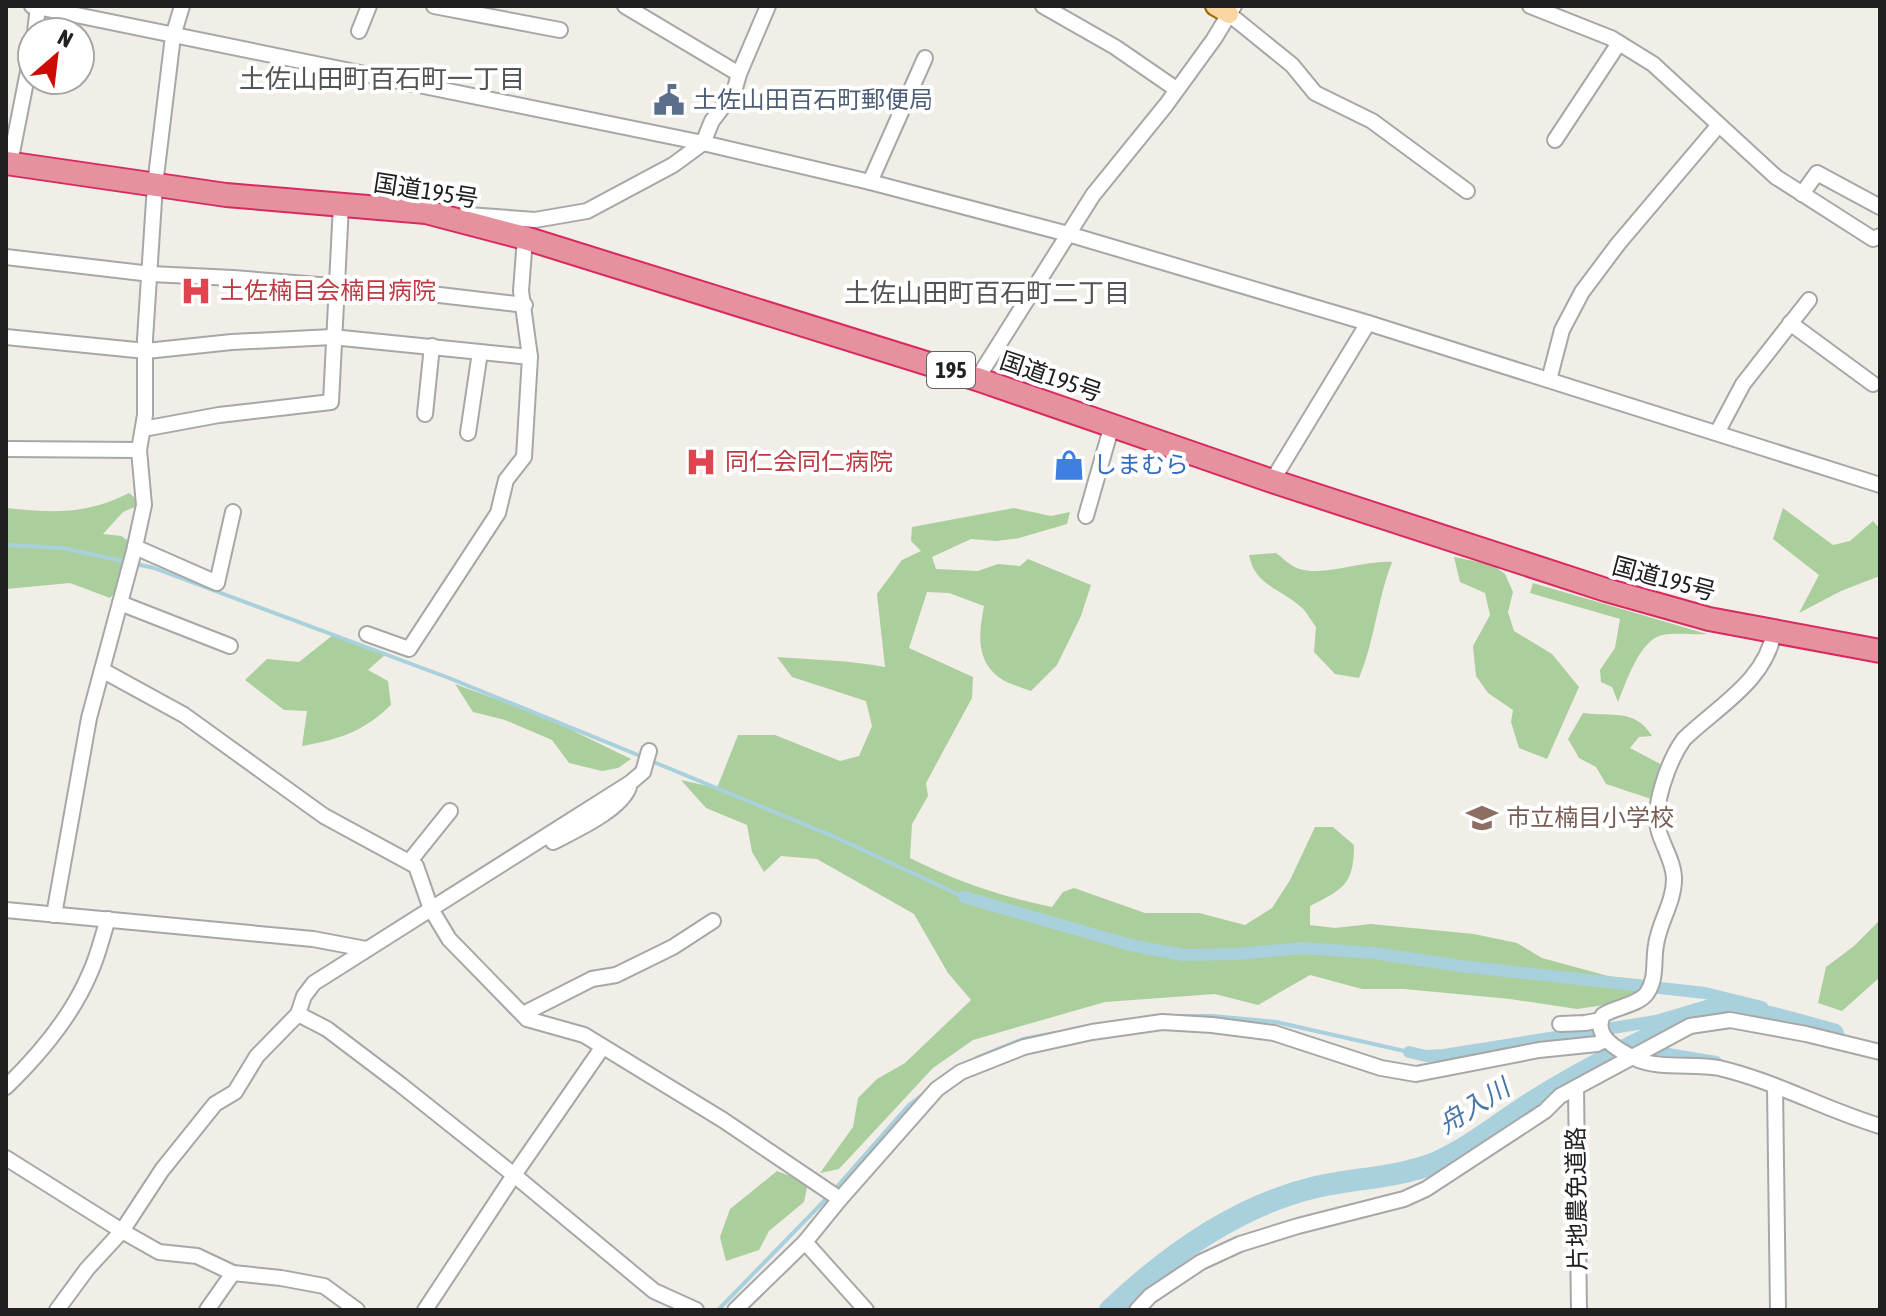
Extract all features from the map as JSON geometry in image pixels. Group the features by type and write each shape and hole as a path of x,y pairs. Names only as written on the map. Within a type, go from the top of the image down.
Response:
{"highway":[{"name":"国道195号","path":"7,164 226,195 426,212 525,238 977,379 1272,481 1606,590 1709,619 1880,651"}],"street":[{"path":"54,915 89,718 144,505 139,450 143,429 155,185 173,36 182,6"},
{"path":"359,31 369,6"},
{"path":"434,6 560,30"},
{"path":"625,6 739,74"},
{"path":"426,212 535,220 587,211 673,165 703,143 712,121 734,92 768,6"},
{"path":"1043,6 1115,47 1176,89"},
{"path":"1530,6 1619,43 1653,64 1776,177 1873,239 1880,236"},
{"path":"35,7 703,143 870,182 1068,234 1368,323 1880,485"},
{"path":"977,379 1093,195 1176,89 1226,9 1292,65 1315,93 1372,121 1467,191"},
{"path":"1555,140 1619,43"},
{"path":"870,182 925,58"},
{"path":"7,164 22,96"},
{"path":"1549,380 1562,330 1582,292 1618,244 1718,126"},
{"path":"1802,194 1817,173 1880,207"},
{"path":"143,429 219,415 331,402 341,205"},
{"path":"367,634 409,649 498,513 506,480 524,457 530,357 521,291 525,238"},
{"path":"6,257 151,274 335,286 525,305"},
{"path":"1717,433 1743,384 1809,300"},
{"path":"1272,481 1368,323"},
{"path":"1790,323 1873,384"},
{"path":"6,337 146,351 232,342 332,337 530,357"},
{"path":"425,414 432,346"},
{"path":"468,433 480,352"},
{"path":"1086,516 1112,425"},
{"path":"6,449 139,450"},
{"path":"135,549 217,583 233,512"},
{"path":"118,610 230,646"},
{"path":"735,1310 805,1242 837,1197 937,1089 961,1072 1024,1047 1092,1032 1162,1022 1212,1025 1274,1033 1381,1068 1416,1074 1539,1050 1597,1044 1610,1011 1649,989 1657,937 1674,882 1672,864 1655,813 1671,761 1684,739 1758,671 1772,644 1774,631"},
{"path":"102,670 184,715 324,816 416,866 431,909 449,939 527,1019 584,1035 723,1120 837,1197"},
{"path":"57,1310 87,1269 122,1231 162,1170 206,1115 215,1104 235,1092 257,1056 298,1014 304,996 314,983 630,783 643,772 649,751"},
{"path":"409,862 450,811"},
{"path":"6,910 313,939 366,949"},
{"path":"6,1087 35,1058 63,1020 90,974 108,919"},
{"path":"523,1014 592,979 616,975 673,947 713,921"},
{"path":"298,1014 327,1029 514,1175 654,1291 693,1309"},
{"path":"1137,1310 1150,1296 1201,1262 1240,1244 1404,1199 1426,1189 1545,1111 1560,1096 1627,1054 1690,1026 1730,1020 1880,1052"},
{"path":"1560,1024 1585,1023 1602,1031 1627,1054 1642,1061 1718,1068 1880,1126"},
{"path":"425,1310 602,1048"},
{"path":"1775,1087 1778,1310"},
{"name":"片地農免道路","path":"1576,1088 1579,1310"},
{"path":"6,1158 159,1252 197,1256 233,1273 324,1286 357,1310"},
{"path":"805,1242 866,1310"},
{"path":"207,1310 233,1273"}],"green space":[{"path":"129,493 142,504 123,512 103,534 121,536 138,547 128,579 110,598 70,583 6,589 6,508 69,511 98,505"},
{"path":"1014,508 1051,516 1070,512 1067,524 1019,538 996,541 971,539 932,557 936,569 978,571 998,564 1020,566 1028,559 1091,585 1081,616 1057,665 1031,691 1003,680 986,663 980,635 984,606 949,593 927,592 909,648 973,677 972,698 926,783 928,796 912,824 910,858 980,887 1052,907 1063,892 1074,888 1145,913 1199,913 1245,925 1272,908 1290,880 1315,827 1333,827 1354,845 1352,869 1338,890 1310,906 1310,925 1335,928 1371,924 1474,934 1517,943 1542,958 1608,976 1646,980 1637,996 1577,1009 1404,989 1362,989 1310,975 1258,1005 1215,994 1105,1002 973,1040 933,1068 839,1169 820,1173 853,1127 858,1098 877,1079 905,1063 971,1000 948,973 914,914 817,859 781,856 764,872 752,852 747,825 706,808 681,780 717,788 738,735 775,735 840,761 859,756 872,726 866,701 792,677 777,657 885,667 877,594 902,560 921,551 911,541 912,527"},
{"path":"1783,508 1833,545 1850,541 1873,521 1880,529 1880,579 1877,577 1841,591 1799,613 1819,575 1773,539"},
{"path":"1276,553 1294,567 1307,571 1392,562 1359,678 1335,674 1314,652 1316,627 1305,611 1257,574 1249,555"},
{"path":"1454,557 1493,565 1505,574 1513,592 1508,612 1514,631 1552,654 1579,687 1547,759 1519,748 1511,722 1513,710 1488,693 1476,676 1473,646 1490,615 1485,593 1460,582"},
{"path":"1533,583 1707,634 1667,634 1654,639 1634,664 1618,702 1612,687 1601,682 1600,670 1615,648 1620,619 1530,593"},
{"path":"333,635 387,653 368,670 388,681 391,705 371,722 350,733 302,746 307,711 284,710 245,680 267,659 299,662"},
{"path":"455,684 545,717 631,759 618,768 602,771 569,763 552,740 505,720 473,712"},
{"path":"1583,713 1630,717 1645,727 1652,736 1639,737 1630,748 1668,768 1654,800 1606,784 1596,767 1579,758 1568,739"},
{"path":"1880,920 1880,977 1842,1011 1818,1003 1826,967 1854,946"},
{"path":"777,1171 808,1183 804,1202 769,1231 759,1250 726,1261 720,1237 730,1209"}],"waterway":[{"path":"6,545 62,548 127,562"},
{"path":"136,564 154,568 449,678 643,757"},
{"path":"651,761 835,837 964,897"},
{"path":"964,897 1130,945 1184,955 1302,948 1374,953 1460,966 1705,993 1762,1007 1770,1017"},
{"path":"1409,1052 1426,1056 1444,1055 1656,1021 1710,1005 1770,1017"},
{"name":"舟入川","path":"1110,1310 1180,1252 1259,1206 1316,1187 1391,1175 1435,1163 1576,1076 1698,1014 1725,1014 1759,1021 1770,1017 1833,1034"},
{"path":"1175,1016 1276,1022 1409,1052"},
{"path":"976,1058 1023,1039 1055,1033"},
{"path":"1632,1048 1716,1062"},
{"path":"834,1190 909,1105 926,1092"},
{"path":"718,1310 828,1197"}],"place":[{"name":"土佐山田百石町郵便局","path":"669,100"},
{"name":"土佐楠目会楠目病院","path":"196,291"},
{"name":"同仁会同仁病院","path":"701,462"},
{"name":"しまむら","path":"1069,465"},
{"name":"市立楠目小学校","path":"1482,818"}],"district":[{"name":"土佐山田町百石町一丁目","path":"382,79"},
{"name":"土佐山田町百石町二丁目","path":"987,293"}]}
